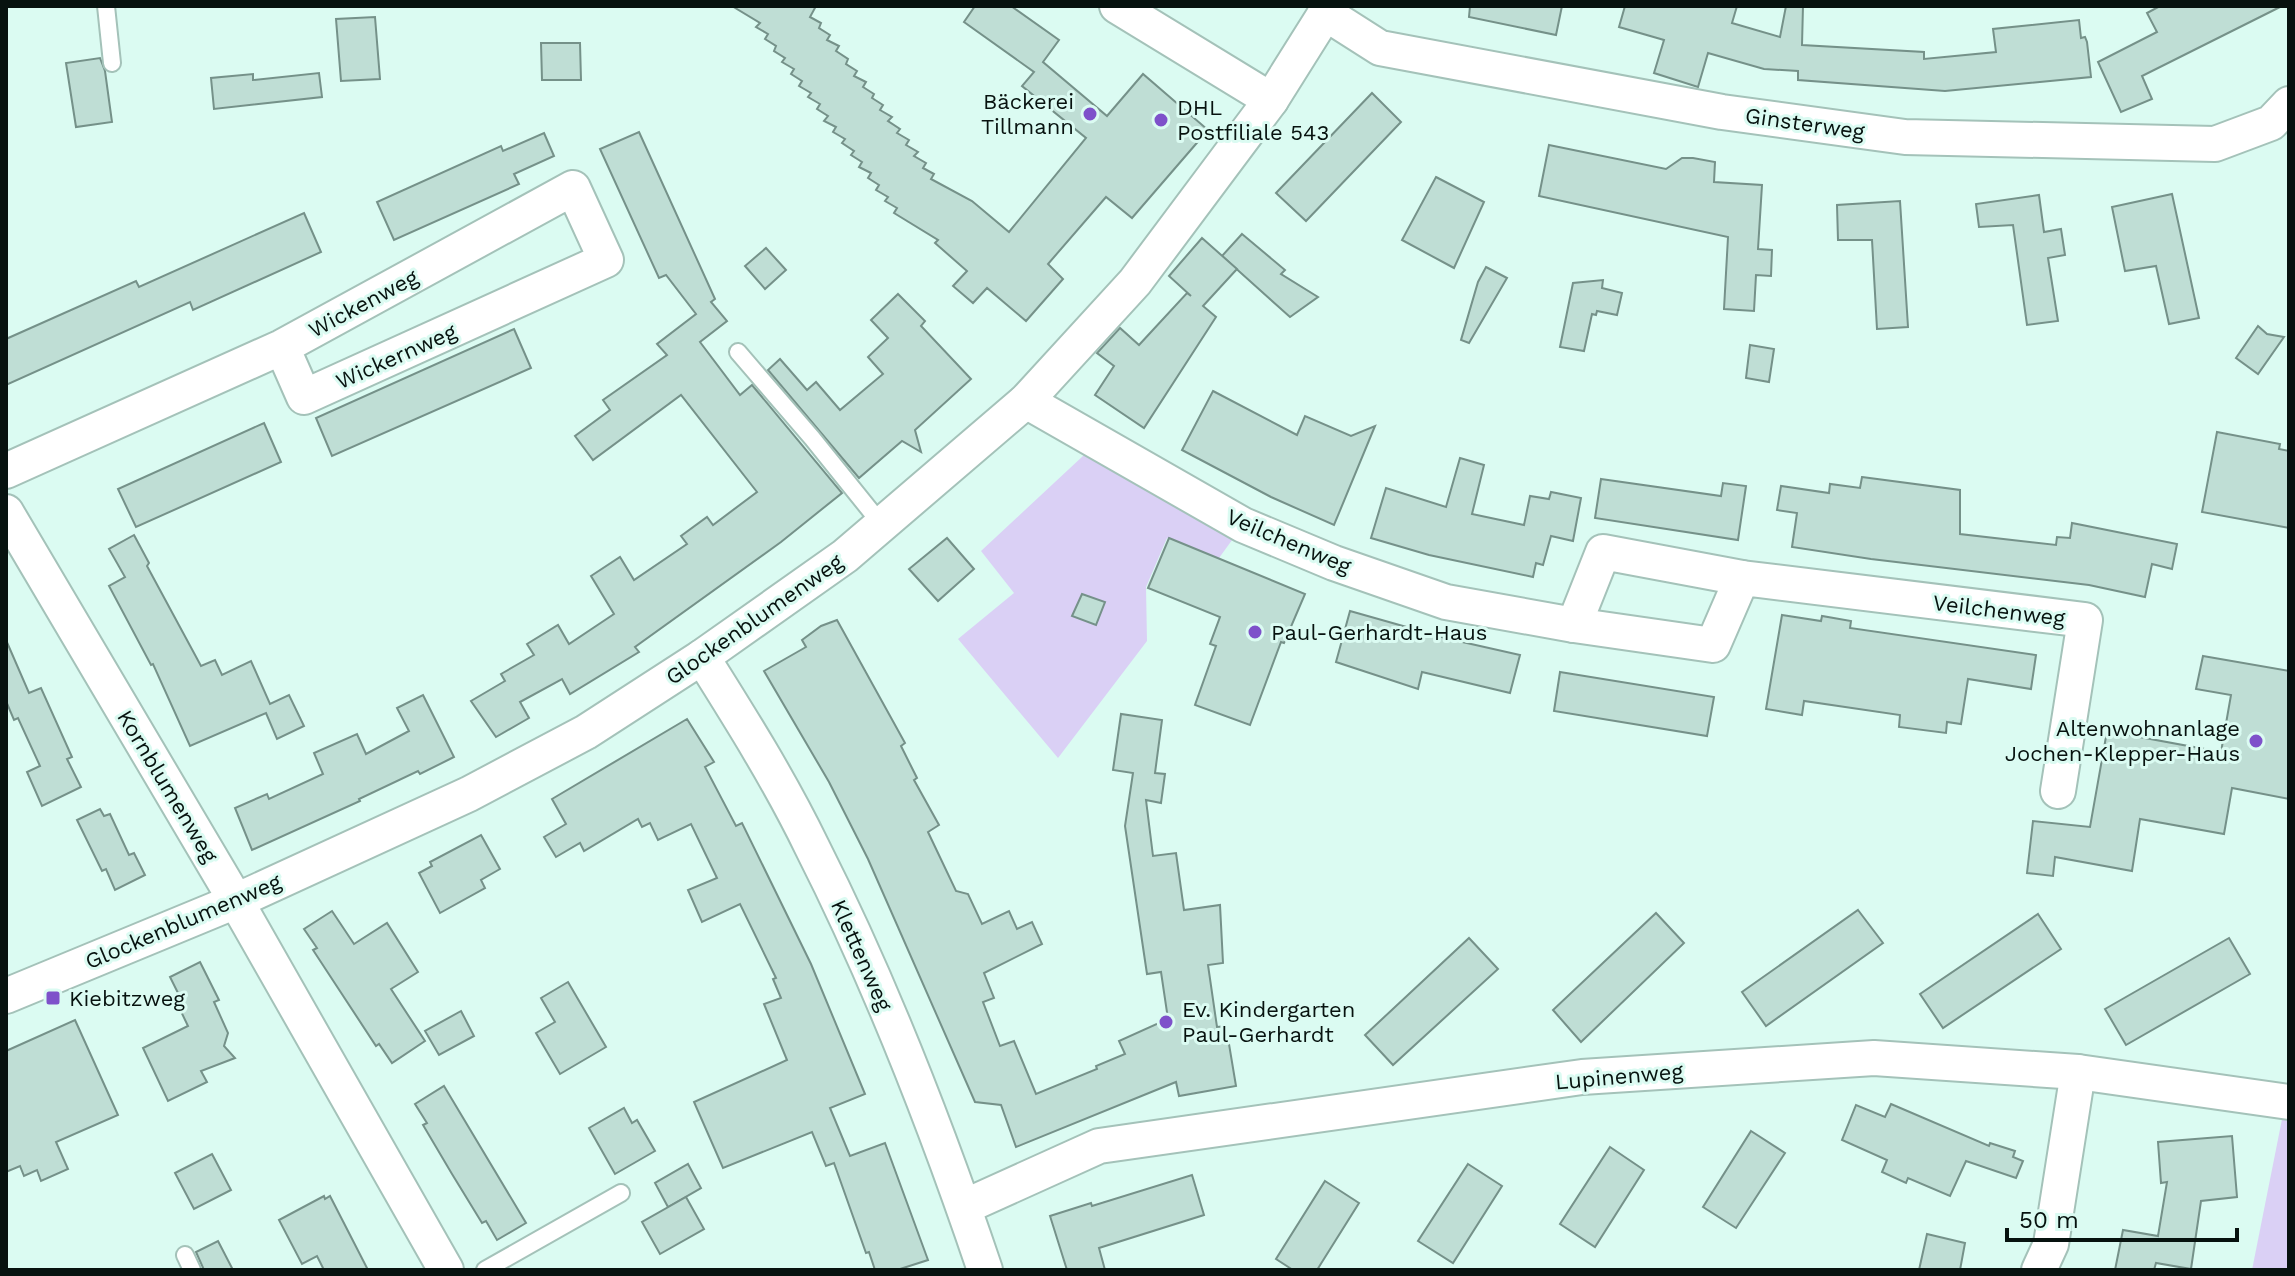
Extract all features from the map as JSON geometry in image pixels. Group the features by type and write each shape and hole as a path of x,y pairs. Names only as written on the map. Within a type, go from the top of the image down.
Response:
{"street":[{"path":"1117,6 1271,100"},
{"name":"Glockenblumenweg","path":"6,996 236,901 469,794 586,732 702,657 845,556 1026,401 1135,282 1271,100 1328,10"},
{"name":"Ginsterweg","path":"1328,10 1380,48 1722,112 1905,137 2215,144 2271,123 2289,104"},
{"name":"Wickenweg","path":"6,471 282,347 573,188 606,260 538,292"},
{"name":"Wickernweg","path":"282,347 304,397 538,292"},
{"name":"Veilchenweg","path":"1026,401 1243,525 1334,563 1446,602 1713,645 1742,578"},
{"name":"Kornblumenweg","path":"6,512 236,901 446,1270"},
{"name":"Veilchenweg","path":"1574,625 1603,552 1742,578 2085,620 2058,791"},
{"name":"Klettenweg","path":"702,657 770,767 862,950 914,1071 985,1270"},
{"name":"Lupinenweg","path":"964,1207 1099,1146 1582,1077 1874,1058 2078,1072 2289,1102"},
{"path":"2039,1270 2051,1244 2078,1072"}],"lane":[{"path":"106,6 112,63"},
{"path":"738,352 882,525"},
{"path":"485,1270 621,1193"}],"shaded area":[{"path":"1098,442 1243,525 1219,558 1167,538 1146,587 1147,641 1058,758 958,639 1014,593 981,551"},
{"path":"2289,1084 2289,1270 2252,1270"}],"building":[{"path":"732,6 816,6 810,17 821,23 819,28 830,35 827,40 839,46 836,51 848,59 846,64 857,71 854,76 866,82 863,87 883,105 880,110 892,117 888,121 900,129 897,133 909,140 906,145 918,152 914,156 926,163 923,168 934,174 931,179 972,201 1009,232 1086,138 1022,86 1034,72 964,22 975,6 1011,6 1059,40 1043,62 1107,116 1143,74 1208,130 1132,218 1106,197 1048,264 1063,279 1026,321 987,288 973,303 953,286 967,271 935,243 938,240 894,213 897,208 885,201 888,197 876,190 879,185 868,178 871,173 859,167 862,162 851,155 854,151 842,143 845,139 833,132 836,127 824,121 828,116 817,109 820,104 808,97 811,93 799,86 802,81 791,74 794,69 782,62 785,58 774,51 776,46 765,39 768,34 756,27 760,23"},
{"path":"1470,6 1562,6 1556,35 1469,17"},
{"path":"1625,6 1737,6 1732,23 1780,37 1786,6 1803,6 1802,45 1924,52 1924,59 1996,52 1993,29 2079,20 2081,38 2085,37 2087,42 2091,77 1945,91 1798,80 1798,71 1764,69 1708,53 1698,87 1654,73 1664,40 1619,27"},
{"path":"2160,6 2282,6 2142,76 2152,99 2121,112 2098,62 2157,32 2147,13"},
{"path":"375,17 380,79 341,81 336,19"},
{"path":"541,43 580,43 581,80 542,80"},
{"path":"100,58 105,71 112,122 76,127 66,63"},
{"path":"319,73 322,97 214,109 211,78 253,74 253,80"},
{"path":"1372,93 1401,122 1306,221 1276,193"},
{"path":"639,132 715,299 711,302 727,321 700,342 740,395 752,385 842,493 781,542 635,647 639,652 570,694 562,679 520,702 529,718 496,737 471,701 505,681 501,674 534,655 527,644 558,625 569,644 614,614 591,576 620,557 634,580 687,544 681,536 707,517 713,525 757,492 681,395 593,460 575,436 610,410 603,400 667,355 657,344 696,314 666,275 659,278 600,149"},
{"path":"544,133 554,156 514,174 519,184 394,240 377,202 501,146 503,151"},
{"path":"1549,145 1666,169 1682,158 1715,162 1714,182 1762,185 1758,249 1772,250 1771,276 1756,275 1754,311 1724,309 1728,237 1539,196"},
{"path":"1436,177 1484,202 1454,268 1402,240"},
{"path":"2172,194 2199,318 2169,324 2156,266 2125,271 2112,207"},
{"path":"2039,195 2044,232 2061,229 2065,255 2048,258 2058,321 2027,325 2013,225 1979,227 1976,204"},
{"path":"1900,201 1908,327 1877,329 1872,240 1838,240 1837,205"},
{"path":"304,213 321,252 193,310 190,302 6,385 6,339 136,281 139,287"},
{"path":"1242,234 1285,270 1281,274 1318,297 1290,317 1222,256"},
{"path":"1202,238 1237,269 1203,306 1216,317 1144,428 1095,395 1114,366 1097,353 1120,328 1139,345 1187,293 1191,296 1169,276"},
{"path":"766,248 786,270 765,289 745,266"},
{"path":"1486,267 1507,278 1469,343 1461,340 1478,282"},
{"path":"1603,280 1602,288 1622,293 1617,315 1597,311 1596,315 1592,314 1584,351 1560,347 1573,283"},
{"path":"898,294 925,321 921,326 971,379 915,430 921,452 902,441 859,478 768,370 780,359 807,390 816,382 840,410 883,374 868,357 888,338 871,320"},
{"path":"2258,326 2267,334 2284,337 2258,374 2236,358"},
{"path":"514,329 531,368 332,456 316,418"},
{"path":"1750,345 1774,349 1769,382 1746,378"},
{"path":"1213,391 1297,435 1305,416 1351,436 1375,426 1334,525 1271,497 1182,450"},
{"path":"264,423 281,462 136,527 118,489"},
{"path":"2217,432 2280,444 2279,449 2289,451 2289,528 2202,512"},
{"path":"1460,458 1484,465 1472,514 1524,525 1530,496 1549,499 1551,492 1581,498 1573,541 1551,536 1543,565 1536,563 1533,577 1429,555 1371,538 1386,488 1446,507"},
{"path":"1862,477 1960,490 1960,534 2056,545 2057,537 2070,538 2072,523 2177,544 2172,569 2152,564 2145,597 2089,585 1792,547 1797,513 1777,510 1781,486 1829,493 1830,484 1860,488"},
{"path":"1601,479 1721,496 1723,483 1746,486 1738,540 1595,518"},
{"path":"134,535 149,563 147,566 201,666 215,660 222,675 251,661 270,704 289,695 304,726 277,739 266,713 190,746 153,664 109,586 125,577 109,549"},
{"path":"947,538 974,569 938,601 909,569"},
{"name":"Paul-Gerhardt-Haus","path":"1169,538 1305,594 1284,643 1281,642 1250,725 1195,705 1216,646 1210,644 1220,617 1148,588"},
{"path":"1082,594 1105,602 1096,625 1072,616"},
{"path":"1350,611 1520,655 1510,693 1422,672 1418,689 1336,662"},
{"path":"1782,615 1821,621 1822,616 1851,621 1850,628 2036,655 2031,689 1968,679 1961,724 1947,722 1946,733 1899,727 1900,715 1804,701 1802,715 1766,709"},
{"path":"837,620 905,743 901,746 917,778 914,780 939,825 928,832 956,891 968,894 982,924 1009,911 1017,929 1032,922 1042,944 984,973 994,998 983,1002 1000,1046 1014,1041 1036,1094 1125,1054 1119,1041 1168,1019 1161,972 1147,974 1125,826 1133,773 1113,770 1121,714 1162,720 1155,773 1165,774 1161,803 1146,800 1153,856 1176,853 1184,910 1220,905 1223,963 1208,965 1217,1027 1226,1026 1236,1086 1179,1096 1176,1082 1016,1147 1001,1105 975,1102 868,859 829,782 764,671 806,647 802,640 821,626"},
{"path":"6,640 29,693 41,688 72,757 67,759 81,787 42,806 27,772 40,766 18,718 14,720 6,701"},
{"name":"Altenwohnanlage Jochen-Klepper-Haus","path":"2203,656 2289,671 2289,799 2232,788 2224,834 2140,819 2132,871 2055,857 2053,876 2027,873 2033,821 2090,827 2107,731 2221,752 2231,695 2196,689"},
{"path":"1560,672 1714,697 1707,736 1554,711"},
{"path":"423,695 454,757 252,850 235,808 267,794 269,799 323,774 314,753 357,734 366,754 409,731 397,708"},
{"path":"687,719 714,762 705,767 736,826 742,823 811,964 865,1094 830,1108 850,1156 885,1143 928,1260 897,1270 875,1270 834,1163 826,1166 812,1132 723,1168 694,1102 787,1060 764,1004 781,998 773,979 776,978 740,904 702,922 688,890 717,878 691,824 658,840 650,823 642,827 638,819 584,851 580,843 556,857 544,837 566,824 552,799"},
{"path":"100,809 104,816 110,814 129,855 134,853 145,875 115,890 77,820"},
{"path":"481,835 500,869 481,880 485,888 440,913 419,873 432,866 430,862"},
{"path":"1858,910 1883,943 1766,1026 1742,992"},
{"path":"332,911 354,944 387,923 418,972 391,989 425,1041 392,1063 379,1044 376,1046 313,950 317,948 304,929"},
{"path":"1656,913 1684,943 1581,1042 1553,1010"},
{"path":"2038,914 2061,949 1943,1028 1920,994"},
{"path":"1469,938 1498,969 1393,1065 1365,1035"},
{"path":"2229,938 2250,974 2126,1045 2105,1009"},
{"path":"200,962 219,1000 214,1002 228,1033 224,1046 235,1058 201,1071 207,1082 168,1101 143,1048 188,1026 175,999 180,997 170,977"},
{"path":"568,982 606,1047 560,1074 536,1033 555,1022 541,998"},
{"path":"461,1011 474,1036 439,1055 425,1031"},
{"path":"75,1020 118,1115 56,1142 68,1169 41,1181 37,1170 24,1176 20,1166 6,1172 6,1051"},
{"path":"444,1086 526,1223 497,1240 486,1221 482,1223 452,1174 423,1125 427,1123 415,1104"},
{"path":"1891,1104 1989,1146 1990,1143 2015,1151 2013,1157 2023,1161 2016,1178 1966,1161 1950,1196 1908,1178 1906,1183 1882,1172 1887,1160 1842,1140 1856,1105 1885,1117"},
{"path":"624,1108 632,1123 637,1120 655,1151 615,1174 589,1128"},
{"path":"1751,1131 1785,1153 1736,1228 1703,1207"},
{"path":"2232,1136 2237,1197 2201,1201 2191,1269 2156,1263 2154,1270 2115,1270 2123,1230 2158,1236 2167,1182 2161,1183 2158,1142"},
{"path":"1610,1147 1644,1170 1595,1247 1560,1224"},
{"path":"212,1154 231,1190 194,1209 175,1173"},
{"path":"688,1164 701,1188 668,1207 655,1183"},
{"path":"1468,1164 1502,1186 1453,1263 1418,1241"},
{"path":"1192,1175 1204,1215 1099,1248 1105,1270 1067,1270 1050,1216"},
{"path":"1325,1181 1359,1203 1317,1270 1293,1270 1276,1259"},
{"path":"324,1196 325,1199 330,1196 368,1270 324,1270 317,1256 302,1264 279,1220"},
{"path":"686,1197 704,1229 660,1254 642,1222"},
{"path":"1927,1234 1965,1243 1960,1270 1919,1270"},
{"path":"218,1241 233,1270 204,1270 196,1252"}],"place":[{"name":"Bäckerei Tillmann","path":"1090,114"},
{"name":"DHL Postfiliale 543","path":"1161,120"},
{"name":"Paul-Gerhardt-Haus","path":"1255,632"},
{"name":"Altenwohnanlage Jochen-Klepper-Haus","path":"2256,741"},
{"name":"Kiebitzweg","path":"53,998"},
{"name":"Ev. Kindergarten Paul-Gerhardt","path":"1166,1022"}]}
